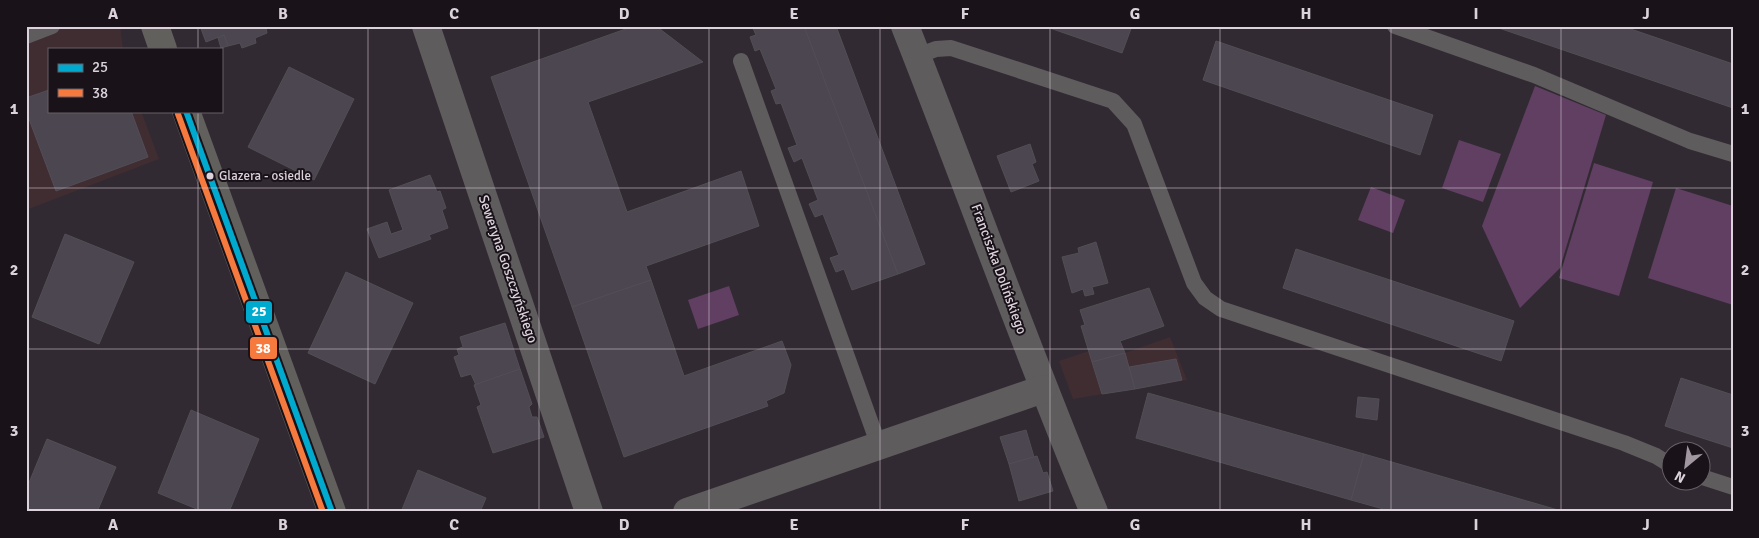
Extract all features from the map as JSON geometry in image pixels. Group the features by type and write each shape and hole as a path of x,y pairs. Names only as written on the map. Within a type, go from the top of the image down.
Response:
{"street":[{"path":"155,26 163,48"},
{"name":"Seweryna Goszczyńskiego","path":"426,26 589,512"},
{"name":"Franciszka Dolińskiego","path":"905,26 1043,389 1094,512"},
{"path":"186,112 332,512"},
{"path":"687,512 1043,389"}],"lane":[{"path":"26,36 52,26"},
{"path":"1395,26 1534,75 1690,141 1733,154"},
{"path":"917,56 936,49 952,48 1113,101 1134,124 1194,283 1205,298 1221,309 1624,443 1662,460"},
{"path":"740,61 879,446"},
{"path":"1712,480 1733,487"}],"shaded area":[{"path":"54,26 120,26 123,48 48,48 48,112 141,112 159,159 26,210 26,37"},
{"path":"1535,86 1606,115 1560,268 1520,308 1482,226"},
{"path":"1459,140 1501,154 1483,202 1442,188"},
{"path":"1594,163 1653,182 1619,296 1559,278"},
{"path":"1371,187 1405,200 1393,233 1358,220"},
{"path":"1676,188 1733,206 1733,305 1648,278"},
{"path":"729,286 739,315 698,329 688,300"},
{"path":"1170,337 1187,380 1073,399 1059,361 1089,351 1125,353"}],"building":[{"path":"200,26 271,26 266,28 267,33 255,38 256,43 242,48 240,43 228,46 224,35 206,42"},
{"path":"634,26 656,26 703,62 588,102 627,212 741,171 759,226 646,266 651,280 572,307 491,77"},
{"path":"752,26 804,26 898,274 852,290 844,269 836,272 830,258 839,255 823,214 815,217 809,204 818,200 802,158 794,162 788,148 797,145 781,103 776,104 771,91 776,89 760,49 755,51 750,37 756,35"},
{"path":"804,26 836,26 925,264 898,274"},
{"path":"1044,26 1132,26 1122,53"},
{"path":"1493,26 1622,26 1733,64 1733,108"},
{"path":"224,35 228,46 221,48 218,38"},
{"path":"1216,41 1433,115 1420,155 1203,80"},
{"path":"289,67 354,99 314,180 248,147"},
{"path":"48,90 48,112 131,112 148,157 56,191 26,111 26,98"},
{"path":"1030,144 1036,162 1032,164 1039,181 1011,192 997,156"},
{"path":"430,175 437,192 440,191 446,208 442,210 448,228 429,235 431,239 379,258 367,229 387,222 391,234 403,230 389,190"},
{"path":"65,234 134,262 99,344 32,317"},
{"path":"1096,242 1108,283 1092,287 1094,294 1085,296 1083,289 1072,293 1062,257 1079,253 1078,248"},
{"path":"1296,249 1514,321 1501,361 1283,288"},
{"path":"346,272 413,303 375,384 308,353"},
{"path":"651,280 684,376 782,341 791,365 784,393 766,401 768,406 624,457 572,307"},
{"path":"1149,288 1164,326 1120,341 1125,353 1092,362 1081,326 1085,325 1080,310"},
{"path":"505,323 520,369 476,385 471,374 461,377 454,357 459,355 457,349 463,347 460,337"},
{"path":"1125,353 1135,389 1102,394 1092,362"},
{"path":"1176,359 1182,380 1135,389 1129,367"},
{"path":"520,369 532,404 529,407 532,417 537,417 544,437 493,453 477,407 481,405 474,385"},
{"path":"1681,378 1733,395 1733,448 1665,426"},
{"path":"1148,393 1364,454 1351,500 1136,438"},
{"path":"1358,397 1379,399 1377,420 1356,417"},
{"path":"191,410 259,439 229,512 204,512 158,493"},
{"path":"1026,430 1034,457 1009,464 1000,437"},
{"path":"47,439 116,467 97,512 26,512 26,490"},
{"path":"1364,454 1565,512 1394,512 1351,500"},
{"path":"1037,456 1043,473 1047,472 1053,491 1019,501 1009,464"},
{"path":"418,470 486,498 480,512 401,512"}],"transit line":[{"name":"25","path":"186,112 332,512"},
{"name":"38","path":"178,114 323,512"}],"place":[{"name":"Glazera - osiedle","path":"210,176"}]}
